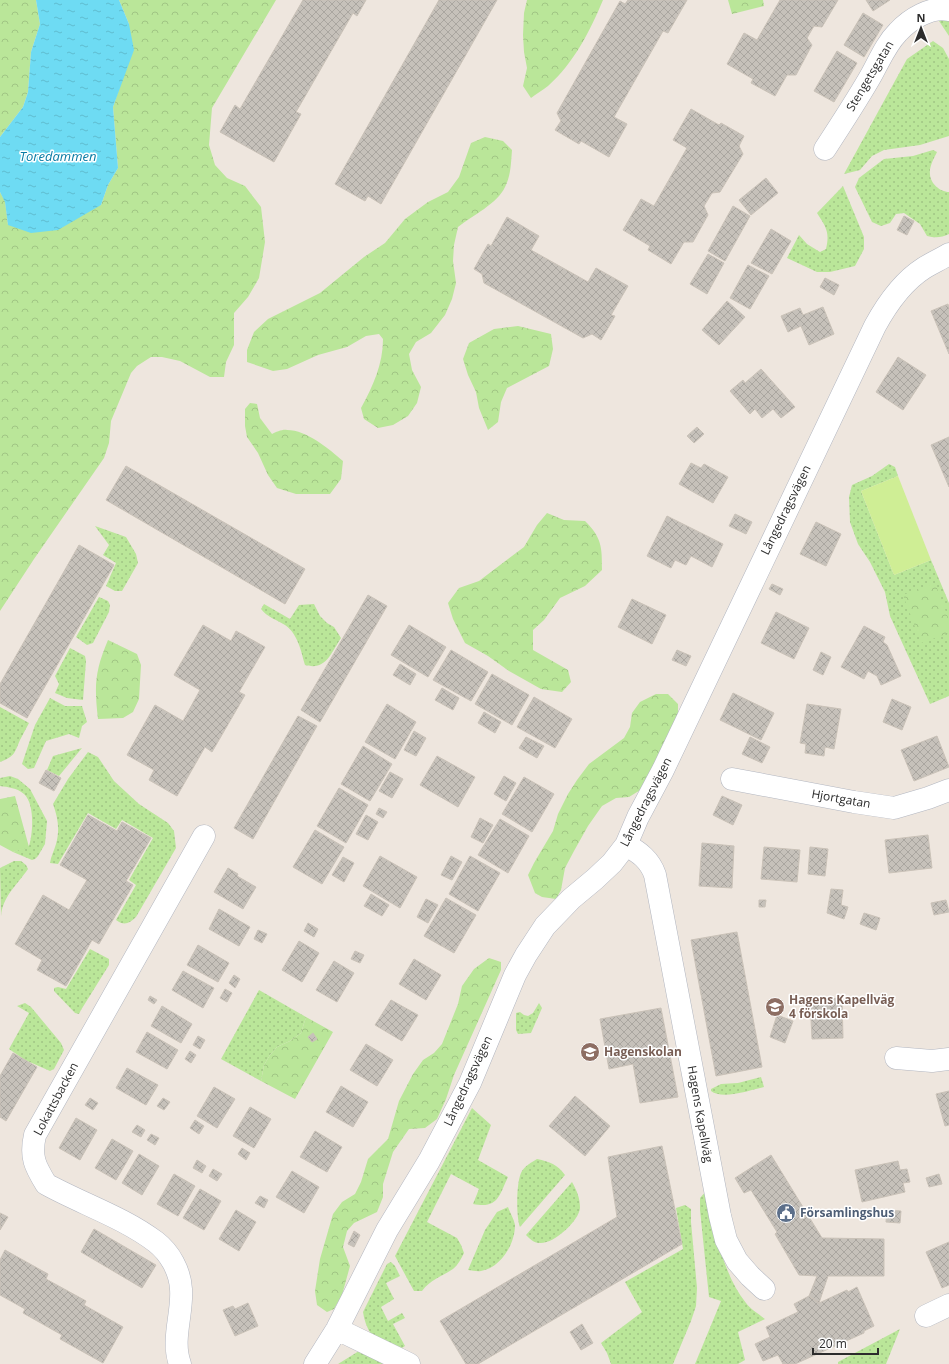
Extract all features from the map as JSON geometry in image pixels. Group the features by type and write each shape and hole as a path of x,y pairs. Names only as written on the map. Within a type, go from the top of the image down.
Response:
{"street":[{"name":"Stengetsgatan","path":"825,149 898,32 910,22 928,11 938,8 949,10"},
{"name":"Långedragsvägen","path":"315,1364 337,1329 388,1230 429,1161 470,1083 515,974 526,955 545,926 571,899 612,863 626,845 638,817 663,770 878,320 889,302 906,283 924,268 949,254"},
{"name":"Hjortgatan","path":"732,779 894,808 949,790"},
{"name":"Lokattsbacken","path":"180,1364 177,1345 177,1329 181,1290 180,1278 175,1265 157,1243 145,1235 124,1222 46,1184 33,1159 33,1148 39,1129 204,836"},
{"name":"Hagens Kapellväg","path":"626,845 638,852 647,860 653,867 656,874 711,1174 726,1240 737,1261 764,1289"},
{"path":"896,1058 932,1062 949,1059"},
{"path":"926,1316 949,1305"},
{"path":"337,1329 409,1364"}],"green space":[{"path":"0,0 36,0 40,24 31,52 28,92 23,107 0,137"},
{"path":"119,0 276,0 212,108 209,145 215,165 227,178 245,186 261,207 265,242 259,278 248,297 234,313 234,345 226,362 224,377 210,377 180,361 162,357 151,357 137,366 131,373 111,421 109,443 104,458 0,611 0,192 5,201 8,225 101,205 108,185 118,168 113,107 121,83 129,24"},
{"path":"527,0 603,0 587,35 566,67 548,86 531,98 523,86 527,68 523,35 524,13"},
{"path":"728,0 763,0 764,6 732,14"},
{"path":"949,20 949,36 939,21"},
{"path":"933,41 943,48 949,59 949,136 920,145 884,150 872,156 860,170 844,174 907,59"},
{"path":"485,137 503,141 512,150 508,178 502,193 491,204 458,227 454,245 453,261 456,283 452,299 445,315 431,333 416,342 409,354 412,370 421,387 417,403 408,416 393,425 378,428 364,419 361,408 373,383 383,348 383,339 379,334 366,336 347,347 318,355 287,369 273,371 247,362 247,350 254,332 268,319 320,293 364,257 385,243 405,219 428,202 448,192 459,177 471,143"},
{"path":"933,150 937,152 931,166 930,177 939,189 949,192 949,234 938,237 927,236 920,224 904,213 896,214 890,223 881,226 872,222 855,187 859,178 884,159 913,156"},
{"path":"843,186 864,237 864,249 855,266 830,272 817,272 787,258 799,235 807,244 820,252 826,249 828,238 826,230 817,213"},
{"path":"518,326 551,334 553,349 549,366 507,388 501,402 498,422 488,430 479,408 476,392 468,375 463,359 469,343 494,329"},
{"path":"250,403 257,404 260,418 272,434 285,430 302,433 317,441 343,461 341,479 330,494 296,494 277,488 268,475 258,453 247,437 245,426 245,409"},
{"path":"889,464 895,467 898,476 861,491 894,575 931,560 949,603 949,696 930,704 890,616 885,592 870,562 858,544 850,522 849,497 852,485 872,476"},
{"path":"898,476 931,560 894,575 861,491"},
{"path":"547,513 564,520 585,521 598,538 602,555 602,570 585,586 560,598 544,620 533,630 533,650 568,670 571,682 562,692 541,689 465,643 453,619 448,603 459,588 479,581 524,547 537,525"},
{"path":"95,526 126,537 136,554 138,563 122,591 115,591 106,586 116,563 103,555 109,545"},
{"path":"935,583 949,620 949,633 921,643 903,595"},
{"path":"99,597 108,601 110,605 109,612 93,643 87,645 76,637"},
{"path":"264,604 290,619 299,605 314,604 320,616 334,627 341,638 331,655 323,663 318,665 305,665 293,633 285,625 263,612 261,609"},
{"path":"108,640 137,654 141,665 139,699 133,712 123,718 98,719 96,687 98,670"},
{"path":"70,648 85,656 86,661 83,700 67,698 55,693 59,684 55,676"},
{"path":"656,694 668,694 678,704 678,716 642,789 629,797 616,798 602,806 588,826 565,868 561,890 556,899 542,897 535,893 528,875 553,831 558,814 568,794 589,764 624,738 630,727 632,713 640,702"},
{"path":"50,698 65,706 82,706 87,722 82,726 79,738 69,734 46,741 34,768 28,769 22,764 35,725"},
{"path":"0,707 29,723 13,754 9,758 0,762"},
{"path":"82,748 59,776 47,770 53,756"},
{"path":"88,752 98,757 114,781 139,804 168,823 174,831 176,848 136,917 124,924 116,920 136,885 129,880 153,838 122,820 116,829 88,813 58,864 50,863 58,834 57,819 53,804 68,779"},
{"path":"10,776 18,779 30,789 47,821 45,844 38,856 32,860 13,852 29,846 32,819 30,805 24,794 9,787 0,786 0,778"},
{"path":"15,796 29,847 13,852 0,845 0,799"},
{"path":"14,861 21,861 28,869 7,897 1,917 0,868"},
{"path":"90,949 109,959 109,965 79,1014 75,1013 54,991 54,988 58,987 66,989"},
{"path":"489,958 501,962 501,970 454,1075 437,1119 425,1128 409,1129 393,1152 383,1184 383,1197 377,1212 354,1223 347,1231 343,1247 350,1266 342,1295 334,1309 327,1312 317,1305 315,1291 320,1259 333,1214 342,1202 355,1194 361,1182 368,1159 388,1139 399,1101 413,1074 423,1060 434,1053 442,1044 458,1004 462,986 474,969"},
{"path":"259,990 306,1017 301,1033 290,1041 277,1047 270,1055 264,1065 261,1081 221,1059"},
{"path":"25,1003 31,1007 61,1043 64,1050 54,1069 50,1071 25,1060 9,1049 29,1013 17,1006"},
{"path":"539,1003 542,1008 531,1033 518,1034 516,1030 516,1013 520,1012 528,1016 533,1013"},
{"path":"306,1017 333,1032 295,1099 261,1081 264,1065 270,1055 277,1047 290,1041 301,1033"},
{"path":"761,1077 764,1087 722,1095 711,1091 711,1089 721,1084 738,1083"},
{"path":"472,1108 491,1125 478,1160 508,1177 500,1195 496,1200 488,1205 481,1205 473,1204 479,1189 451,1174 427,1222 457,1238 464,1253 458,1264 453,1269 433,1281 422,1291 414,1291 395,1256"},
{"path":"537,1159 553,1164 565,1175 520,1227 517,1199 520,1176 525,1167"},
{"path":"572,1182 578,1195 580,1204 579,1213 570,1225 558,1236 545,1243 535,1242 526,1235"},
{"path":"707,1190 720,1249 731,1278 748,1305 765,1319 738,1332 745,1360 738,1364 695,1364 721,1301 709,1297 700,1210 700,1198"},
{"path":"685,1205 691,1209 697,1288 696,1306 673,1364 611,1364 601,1343 642,1312 625,1282 683,1249 676,1208"},
{"path":"508,1207 515,1225 510,1247 506,1254 495,1265 488,1269 479,1271 468,1270 485,1230 497,1212"},
{"path":"391,1262 395,1266 400,1276 386,1283 394,1299 381,1307 388,1321 402,1313 405,1318 393,1324 405,1346 402,1348 371,1334 366,1324 363,1312 387,1264"},
{"path":"900,1329 886,1364 838,1364 838,1362"},
{"path":"359,1351 389,1364 338,1364"}],"water":[{"name":"Toredammen","path":"36,0 119,0 129,24 134,50 113,107 118,168 108,185 101,205 58,230 31,233 8,225 5,202 0,192 0,137 23,107 28,92 31,52 40,24"}],"building":[{"path":"303,0 366,0 357,16 353,13 296,112 301,114 274,162 220,132 235,105 240,109"},
{"path":"439,0 497,0 381,204 368,196 365,201 335,184"},
{"path":"628,0 687,0 668,33 663,31 614,117 627,124 609,157 581,141 579,144 555,130 561,121 557,113 620,1 625,4"},
{"path":"780,0 838,0 822,27 814,26 807,38 812,45 796,75 787,75 775,96 751,83 753,79 727,64 744,33 757,40"},
{"path":"866,0 890,0 873,11"},
{"path":"863,13 883,25 864,57 844,45"},
{"path":"837,51 857,63 834,102 814,91"},
{"path":"691,109 719,125 721,123 744,136 739,146 743,154 720,192 712,193 704,206 708,215 693,242 684,242 671,264 648,250 650,246 623,230 641,199 654,206 687,148 673,140"},
{"path":"766,178 778,193 751,215 739,200"},
{"path":"733,206 750,216 725,261 708,251"},
{"path":"904,216 914,221 907,235 897,230"},
{"path":"507,217 539,236 531,250 588,282 596,268 628,286 611,315 615,316 601,340 592,334 583,338 484,283 482,274 474,269 488,244 491,246"},
{"path":"771,229 791,241 772,274 751,263"},
{"path":"708,254 724,263 707,294 690,284"},
{"path":"748,265 769,276 750,309 730,298"},
{"path":"825,278 839,285 834,295 820,287"},
{"path":"727,301 745,317 719,345 702,330"},
{"path":"948,304 949,308 949,354 931,311"},
{"path":"823,307 834,334 809,345 801,326 788,332 781,316 800,308 803,315"},
{"path":"898,357 926,375 903,410 876,392"},
{"path":"761,369 795,407 781,418 773,409 762,418 755,409 750,414 730,391 743,380 745,383"},
{"path":"697,427 704,434 694,443 687,436"},
{"path":"949,437 949,487 931,445"},
{"path":"691,463 701,468 704,464 728,477 713,503 679,484"},
{"path":"126,466 305,569 285,604 106,500"},
{"path":"735,514 752,522 746,534 729,526"},
{"path":"667,516 723,544 712,567 691,556 686,565 675,560 671,568 647,556"},
{"path":"816,522 841,534 826,566 800,554"},
{"path":"79,545 114,565 27,718 0,703 0,684"},
{"path":"772,584 783,589 780,595 769,589"},
{"path":"368,595 387,606 320,722 301,710"},
{"path":"632,599 666,615 652,644 618,627"},
{"path":"776,612 809,628 794,659 761,643"},
{"path":"203,625 231,641 236,631 265,647 239,692 245,695 212,752 205,747 177,796 149,780 154,770 127,755 155,705 183,721 200,690 174,675"},
{"path":"409,625 446,647 428,677 391,655"},
{"path":"864,626 885,637 883,642 887,645 901,676 881,685 877,676 868,671 864,679 841,667"},
{"path":"451,650 488,672 471,701 433,680"},
{"path":"677,650 691,656 686,666 672,660"},
{"path":"821,652 831,657 823,675 813,670"},
{"path":"400,664 416,674 410,685 393,675"},
{"path":"492,674 529,695 512,725 475,704"},
{"path":"442,688 459,698 453,710 435,700"},
{"path":"733,693 774,713 761,740 720,720"},
{"path":"534,697 572,719 555,748 517,727"},
{"path":"892,699 911,707 902,730 883,722"},
{"path":"387,704 416,722 395,759 365,742"},
{"path":"807,704 841,709 834,749 825,747 824,756 805,753 806,744 800,743"},
{"path":"484,712 501,722 495,733 478,723"},
{"path":"298,716 317,726 253,839 234,828"},
{"path":"414,731 426,738 416,756 404,750"},
{"path":"937,736 949,767 914,781 901,750"},
{"path":"526,737 544,746 537,758 519,748"},
{"path":"750,737 770,747 762,763 742,754"},
{"path":"363,746 392,764 370,801 341,784"},
{"path":"437,756 475,777 458,807 420,785"},
{"path":"46,770 61,778 54,791 39,783"},
{"path":"390,772 403,779 392,798 379,791"},
{"path":"504,776 516,783 506,801 494,794"},
{"path":"524,777 554,794 532,832 502,814"},
{"path":"339,788 368,805 346,843 317,826"},
{"path":"722,796 742,805 733,825 713,815"},
{"path":"379,808 387,812 383,818 376,814"},
{"path":"88,815 117,831 122,822 151,838 126,881 133,885 99,944 92,940 66,986 37,970 42,960 15,944 43,895 69,910 87,880 60,865"},
{"path":"366,815 378,822 368,840 356,834"},
{"path":"480,818 493,825 483,843 471,837"},
{"path":"500,819 529,836 508,873 478,855"},
{"path":"315,830 344,847 322,884 293,867"},
{"path":"928,835 932,868 889,873 885,840"},
{"path":"702,843 734,846 732,888 699,886"},
{"path":"764,847 800,850 797,882 761,879"},
{"path":"810,847 828,849 825,876 808,874"},
{"path":"380,856 417,877 400,908 363,886"},
{"path":"451,856 462,862 452,880 441,875"},
{"path":"470,856 500,873 478,911 449,894"},
{"path":"343,857 354,863 344,882 332,875"},
{"path":"228,868 238,874 237,876 256,887 243,909 214,892"},
{"path":"831,889 843,890 841,905 848,907 844,919 827,913"},
{"path":"371,894 389,905 382,916 364,906"},
{"path":"446,898 476,915 454,953 424,936"},
{"path":"426,899 438,905 428,923 417,917"},
{"path":"759,900 766,900 765,907 759,907"},
{"path":"946,900 949,912 934,915 931,903"},
{"path":"219,909 250,927 239,946 209,929"},
{"path":"864,913 880,918 876,930 860,924"},
{"path":"308,923 318,929 314,937 304,931"},
{"path":"258,930 267,934 262,943 254,939"},
{"path":"737,932 762,1067 716,1076 691,940"},
{"path":"299,941 319,953 302,982 282,970"},
{"path":"198,945 229,963 218,982 187,965"},
{"path":"355,951 364,955 360,963 351,959"},
{"path":"414,959 441,975 426,1000 399,984"},
{"path":"334,961 354,973 337,1002 316,990"},
{"path":"183,971 214,988 203,1008 172,990"},
{"path":"234,975 240,979 235,988 229,983"},
{"path":"225,989 232,993 227,1002 220,998"},
{"path":"150,996 157,1000 154,1004 148,1000"},
{"path":"842,998 843,1038 812,1039 810,1000"},
{"path":"391,1000 418,1015 402,1041 375,1025"},
{"path":"162,1006 192,1024 181,1043 151,1026"},
{"path":"661,1008 678,1097 640,1103 633,1064 609,1069 600,1019"},
{"path":"777,1015 793,1021 785,1043 770,1037"},
{"path":"147,1032 178,1050 167,1069 136,1052"},
{"path":"313,1033 317,1039 312,1042 308,1037"},
{"path":"198,1036 205,1040 200,1049 193,1045"},
{"path":"366,1044 393,1060 377,1086 350,1070"},
{"path":"190,1051 196,1055 191,1063 185,1059"},
{"path":"13,1053 37,1067 6,1121 0,1117 0,1076"},
{"path":"127,1068 158,1085 146,1105 116,1088"},
{"path":"341,1086 368,1102 353,1127 326,1112"},
{"path":"214,1087 235,1099 217,1128 197,1116"},
{"path":"949,1091 949,1125 945,1126 936,1094"},
{"path":"575,1096 610,1126 585,1156 549,1126"},
{"path":"90,1098 98,1103 93,1110 85,1105"},
{"path":"163,1098 170,1102 164,1110 157,1106"},
{"path":"250,1107 271,1119 254,1148 233,1136"},
{"path":"76,1118 97,1130 80,1160 59,1148"},
{"path":"195,1120 204,1126 199,1134 190,1128"},
{"path":"137,1125 145,1130 141,1137 132,1132"},
{"path":"315,1131 342,1147 327,1172 300,1157"},
{"path":"151,1134 159,1138 155,1145 147,1140"},
{"path":"112,1139 133,1151 116,1180 95,1168"},
{"path":"662,1146 682,1244 478,1364 466,1364 440,1321 617,1217 608,1157"},
{"path":"242,1148 250,1153 246,1160 238,1154"},
{"path":"139,1154 159,1166 142,1195 122,1183"},
{"name":"Församlingshus","path":"771,1155 822,1238 884,1239 884,1276 828,1276 819,1303 809,1296 817,1276 799,1275 775,1234 777,1232 751,1190 744,1193 735,1178"},
{"path":"197,1160 206,1166 202,1173 193,1168"},
{"path":"898,1161 900,1170 907,1169 910,1182 903,1183 905,1192 862,1202 855,1170"},
{"path":"213,1169 222,1174 217,1181 209,1176"},
{"path":"292,1171 319,1187 304,1213 276,1197"},
{"path":"174,1174 195,1186 178,1216 157,1204"},
{"path":"939,1174 942,1184 929,1187 926,1178"},
{"path":"200,1189 221,1201 204,1230 183,1218"},
{"path":"260,1196 268,1200 264,1208 255,1203"},
{"path":"236,1210 256,1222 239,1251 219,1239"},
{"path":"887,1210 901,1211 900,1223 886,1222"},
{"path":"0,1213 8,1217 0,1230"},
{"path":"94,1229 156,1265 142,1288 81,1252"},
{"path":"354,1231 360,1235 354,1247 348,1244"},
{"path":"949,1242 949,1285 942,1288 926,1252"},
{"path":"5,1250 48,1274 46,1279 86,1301 84,1305 123,1327 103,1363 60,1339 62,1335 23,1313 25,1309 0,1295 0,1260"},
{"path":"857,1287 874,1326 864,1331 864,1333 795,1364 783,1364 778,1355 763,1361 755,1344 770,1337 766,1327 798,1312 794,1304 809,1296 819,1303"},
{"path":"248,1303 258,1326 235,1336 223,1310 233,1306 235,1309"},
{"path":"582,1324 593,1343 581,1350 570,1332"}],"place":[{"name":"Hagens Kapellväg 4 förskola","path":"775,1007"},
{"name":"Hagenskolan","path":"590,1052"},
{"name":"Församlingshus","path":"786,1213"}]}
